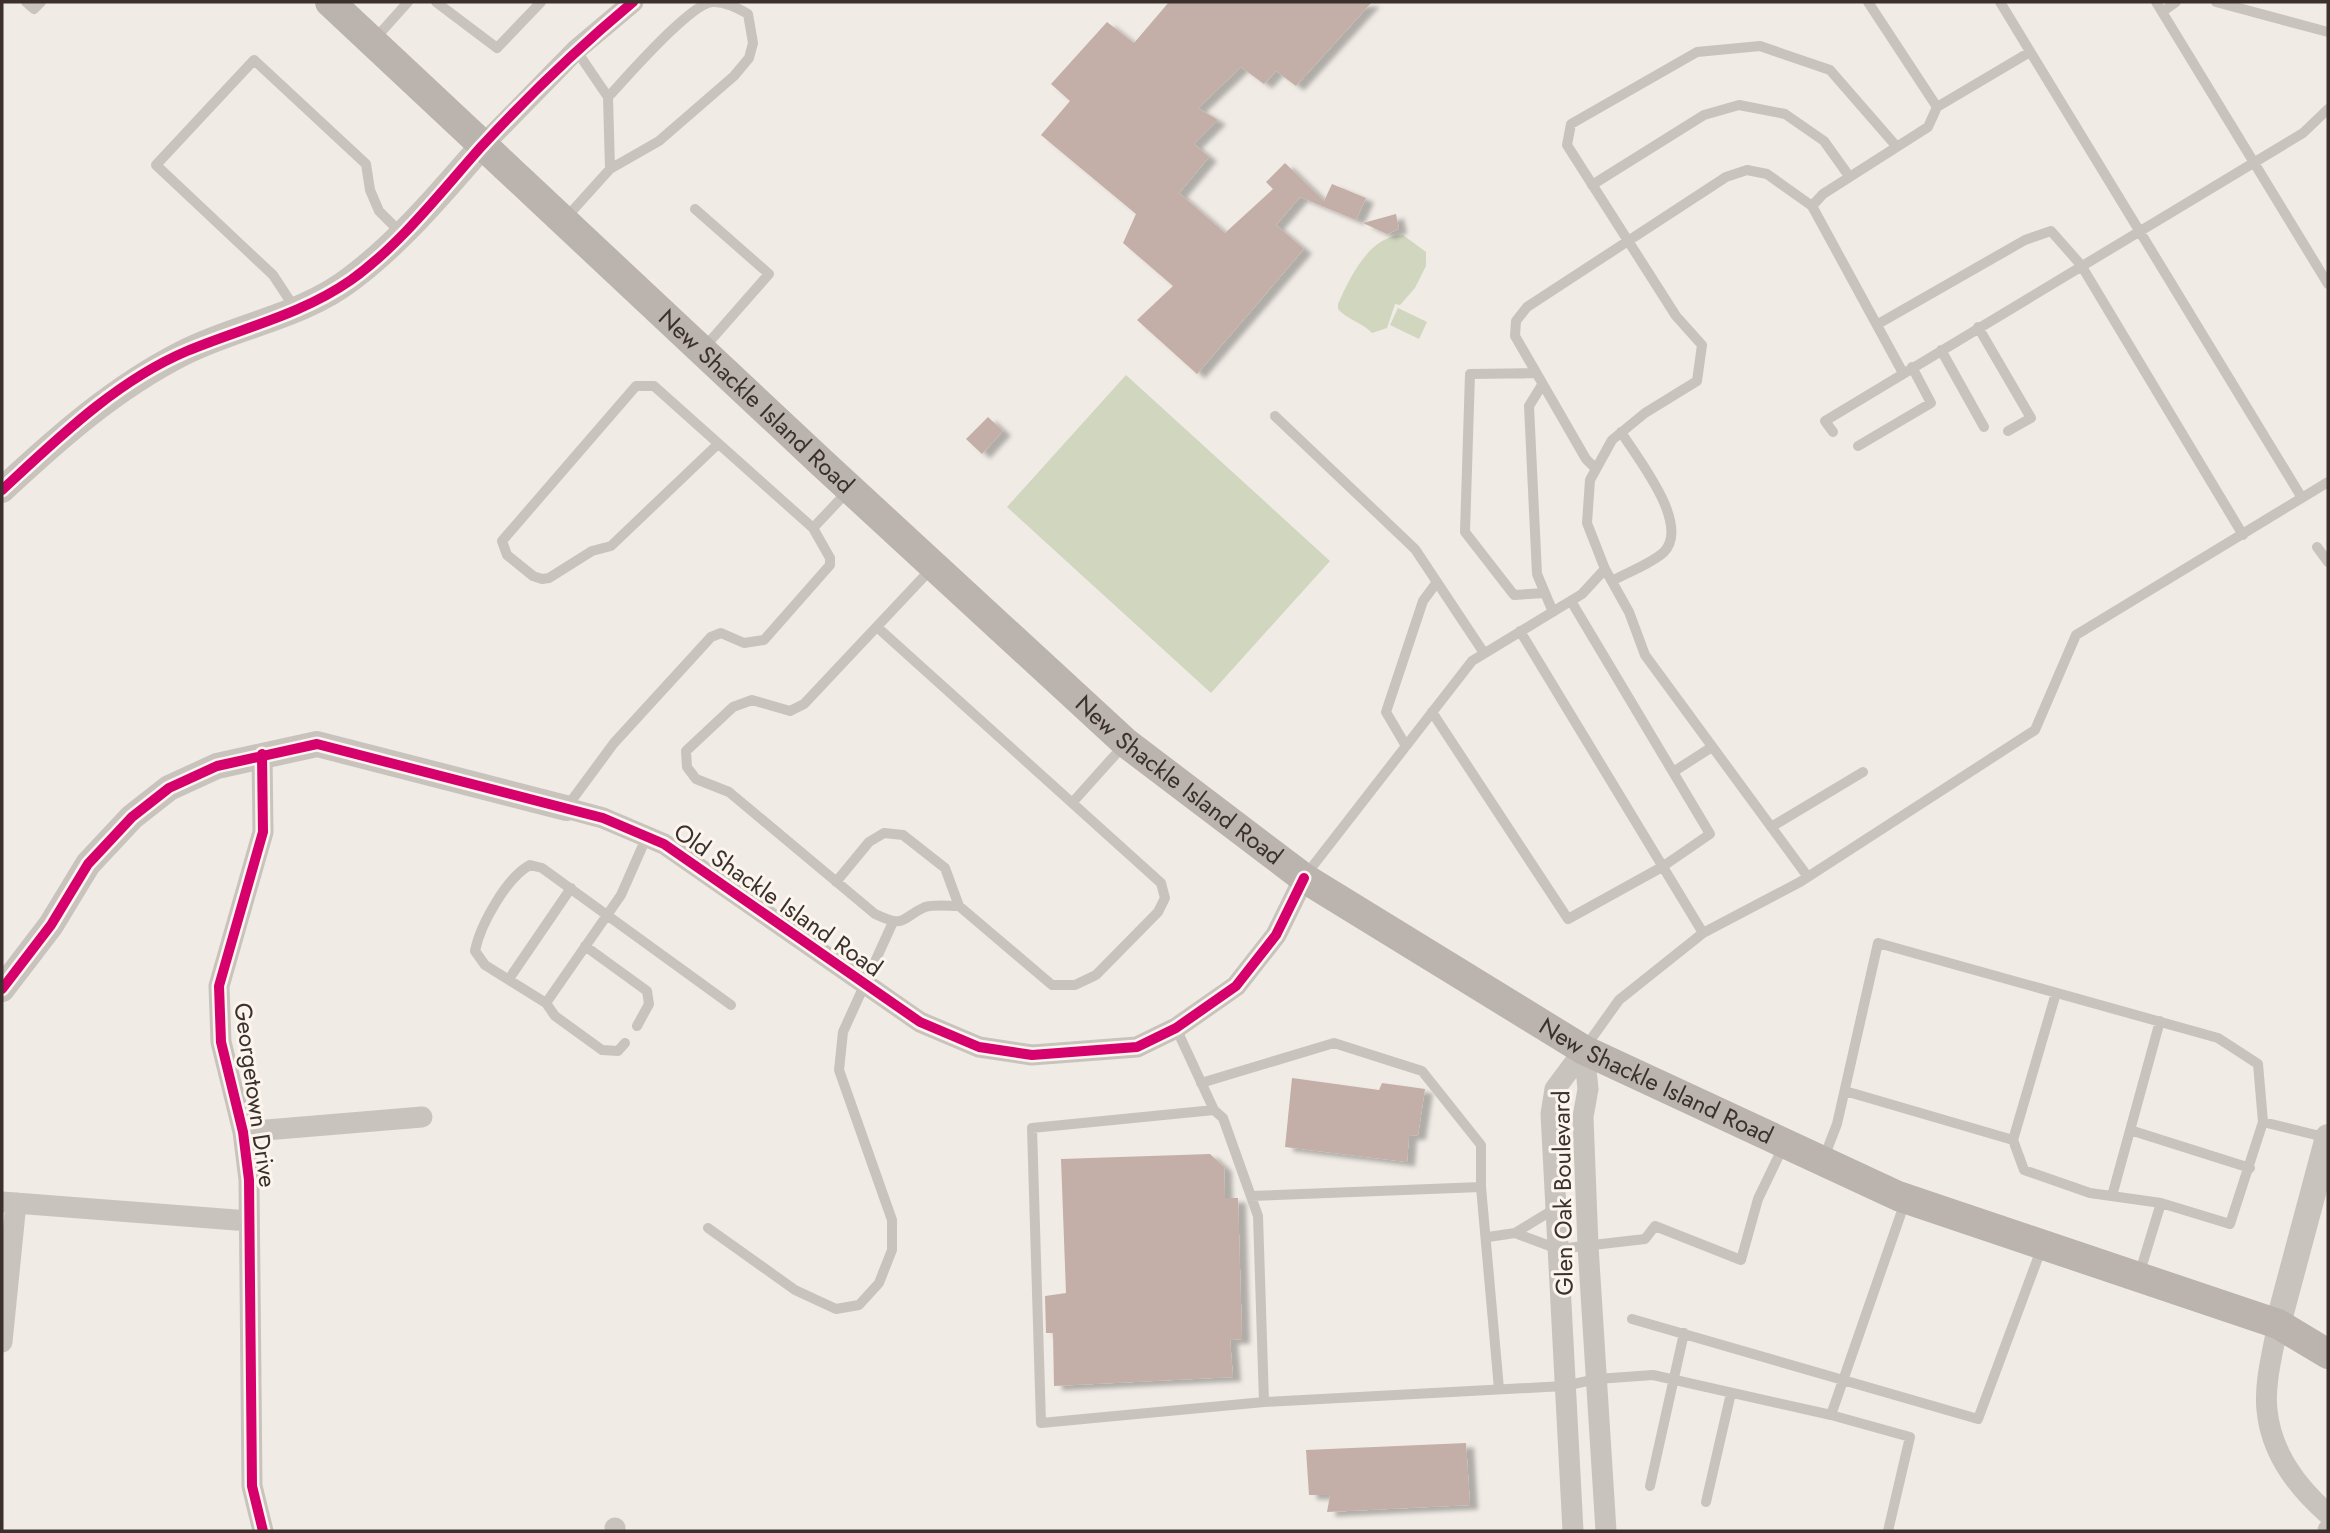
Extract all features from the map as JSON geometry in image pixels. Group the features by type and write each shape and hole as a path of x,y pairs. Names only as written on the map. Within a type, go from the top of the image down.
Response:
{"main road":[{"name":"New Shackle Island Road","path":"330,2 849,489 1126,743 1304,878 1584,1050 1784,1144 1905,1199 2277,1324 2328,1354"},
{"name":"New Shackle Island Road","path":"2277,1324 2328,1330"}],"street":[{"path":"2,490 74,423 139,379 185,352 297,311 352,279 401,233 576,50 633,2"},
{"name":"Old Shackle Island Road","path":"2,989 51,925 88,864 132,817 169,788 217,766 317,744 566,807 603,818 647,836 664,844 920,1022 979,1047 1032,1055 1136,1047 1176,1028 1236,986 1276,935 1304,878"},
{"name":"Georgetown Drive","path":"262,754 263,832 219,986 221,1041 243,1132 249,1180 252,1486 263,1531"},
{"name":"Glen Oak Boulevard","path":"1573,1531 1550,1114 1555,1089 1584,1050"},
{"name":"Glen Oak Boulevard","path":"1584,1050 1588,1089 1583,1116 1588,1246 1606,1531"},
{"path":"243,1132 422,1117"},
{"path":"2328,1138 2277,1324 2266,1409 2274,1438 2288,1471 2309,1497 2328,1514"},
{"path":"2,1342 9,1203 249,1221"}],"lane":[{"path":"26,2 34,9 41,2"},
{"path":"373,41 408,2"},
{"path":"436,2 497,48 541,2"},
{"path":"562,221 610,169 659,141 734,76 749,58 753,43 748,14 731,5 711,2 698,5 607,97"},
{"path":"1868,2 1937,107"},
{"path":"2000,2 2302,498"},
{"path":"2156,2 2328,284"},
{"path":"2162,12 2176,2"},
{"path":"2216,2 2328,32"},
{"path":"1808,877 1645,654 1629,612 1605,569 1587,523 1590,480 1612,440 1697,381 1702,345 1676,316 1567,145 1571,124 1697,52 1760,46 1830,70 1897,147"},
{"path":"576,50 607,97 610,169"},
{"path":"1812,206 1823,194 1849,176 1928,127 1937,107 2029,52"},
{"path":"297,311 273,275 156,165 254,60 366,164 369,190 379,211 401,233"},
{"path":"1592,185 1704,115 1739,105 1785,114 1824,141 1849,176"},
{"path":"1833,432 1825,421 2254,160 2303,133 2328,109"},
{"path":"1596,469 1586,459 1535,373 1515,336 1516,321 1527,307 1726,177 1747,170 1767,174 1812,206 1878,324 1931,403 1858,446"},
{"path":"695,209 769,274 701,351"},
{"path":"1878,324 2025,240 2051,231 2081,265 2243,535"},
{"path":"1978,327 2031,418 2008,431"},
{"path":"1941,350 1984,427"},
{"path":"1535,373 1470,374 1465,532 1514,595 1545,593"},
{"path":"1542,385 1529,406 1537,574 1553,612"},
{"path":"566,807 614,743 711,637 721,634 744,643 757,643 781,621 830,565 830,558 813,528 654,386 636,386 506,535 502,548 533,576 550,578 592,551 611,546 718,444"},
{"path":"1275,416 1415,549 1484,653"},
{"path":"1612,581 1663,553 1672,540 1673,523 1667,507 1621,432"},
{"path":"1584,1050 1619,1000 1703,933 1808,877 2035,730 2076,635 2328,482"},
{"path":"813,528 849,489"},
{"path":"2316,547 2328,562"},
{"path":"934,566 804,704 790,711 752,700 733,707 686,751 687,767 696,779 729,792 875,914 893,922 909,920 926,906 959,906"},
{"path":"1304,878 1472,661 1582,594 1605,569"},
{"path":"1406,746 1386,712 1423,601 1437,582"},
{"path":"1432,712 1568,919 1662,867 1710,834 1571,601"},
{"path":"836,882 869,842 884,833 903,835 945,868 959,906 1052,985 1075,985 1096,975 1158,912 1165,898 1160,883 877,626"},
{"path":"1520,631 1703,933"},
{"path":"1072,803 1126,743"},
{"path":"1673,772 1712,747"},
{"path":"1771,827 1863,772"},
{"path":"546,1003 621,895 647,836"},
{"path":"625,1043 618,1051 602,1050 555,1016 546,1003 485,965 475,951 478,936 517,872 530,865 542,867 731,1005"},
{"path":"509,979 571,888"},
{"path":"708,1228 795,1290 836,1309 859,1305 878,1283 892,1250 892,1220 839,1070 843,1032 893,922"},
{"path":"1822,1161 1838,1124 1878,943 2218,1038 2258,1064 2263,1122 2230,1224 2161,1203 2091,1194 2024,1170 2014,1140 2056,993"},
{"path":"585,946 647,991 649,1004 637,1026"},
{"path":"2112,1196 2160,1021"},
{"path":"1176,1028 1214,1110 1223,1118 1258,1216 1264,1402"},
{"path":"1201,1083 1334,1043 1422,1071 1480,1145 1481,1187 1488,1237 1499,1390"},
{"path":"1845,1091 2014,1140"},
{"path":"1214,1110 1032,1128 1041,1423 1264,1402 1564,1386 1597,1379 1653,1375 1831,1415 1910,1437 1888,1531"},
{"path":"2263,1122 2328,1138"},
{"path":"2130,1130 2250,1168"},
{"path":"1515,1233 1559,1249 1644,1239 1655,1226 1741,1260 1758,1199 1784,1144"},
{"path":"1251,1196 1481,1187"},
{"path":"1831,1415 1905,1199"},
{"path":"2138,1277 2161,1203"},
{"path":"1488,1237 1515,1233 1556,1208"},
{"path":"1632,1319 1844,1378 1978,1419 2043,1245"},
{"path":"1650,1486 1684,1333"},
{"path":"1706,1502 1731,1393"}],"green space":[{"path":"1403,235 1426,252 1426,266 1415,288 1400,305 1395,304 1387,328 1372,333 1342,313 1338,304 1355,270 1371,250 1391,237"},
{"path":"1398,308 1427,322 1419,339 1390,325"},
{"path":"1126,375 1330,561 1211,693 1007,507"}],"building":[{"path":"1169,2 1372,2 1296,86 1276,71 1264,84 1241,67 1198,108 1218,120 1194,144 1209,157 1179,193 1225,233 1273,189 1266,182 1285,163 1324,201 1332,184 1366,198 1356,220 1300,197 1276,225 1304,249 1197,374 1137,320 1173,286 1123,243 1136,214 1041,135 1070,101 1051,84 1107,22 1134,43"},
{"path":"1396,214 1399,229 1387,234 1363,223"},
{"path":"988,417 1003,431 982,454 966,439"},
{"path":"1292,1078 1379,1090 1382,1083 1425,1089 1418,1135 1409,1136 1407,1162 1285,1147"},
{"path":"1210,1154 1224,1167 1225,1198 1238,1198 1242,1339 1230,1340 1233,1377 1054,1386 1053,1333 1046,1333 1045,1296 1066,1293 1061,1159"},
{"path":"1466,1443 1470,1505 1327,1512 1330,1495 1309,1495 1306,1450"}],"cycle path":[{"path":"2,490 88,413 136,378 187,351 312,303 351,280 403,234 535,91 633,2"},
{"path":"2,989 51,925 88,864 132,817 169,788 217,766 317,744 603,818 664,844 920,1022 979,1047 1032,1055 1137,1047 1176,1028 1236,986 1276,935 1304,878"},
{"path":"262,754 263,832 219,986 221,1042 243,1132 249,1180 252,1486 263,1531"}]}
